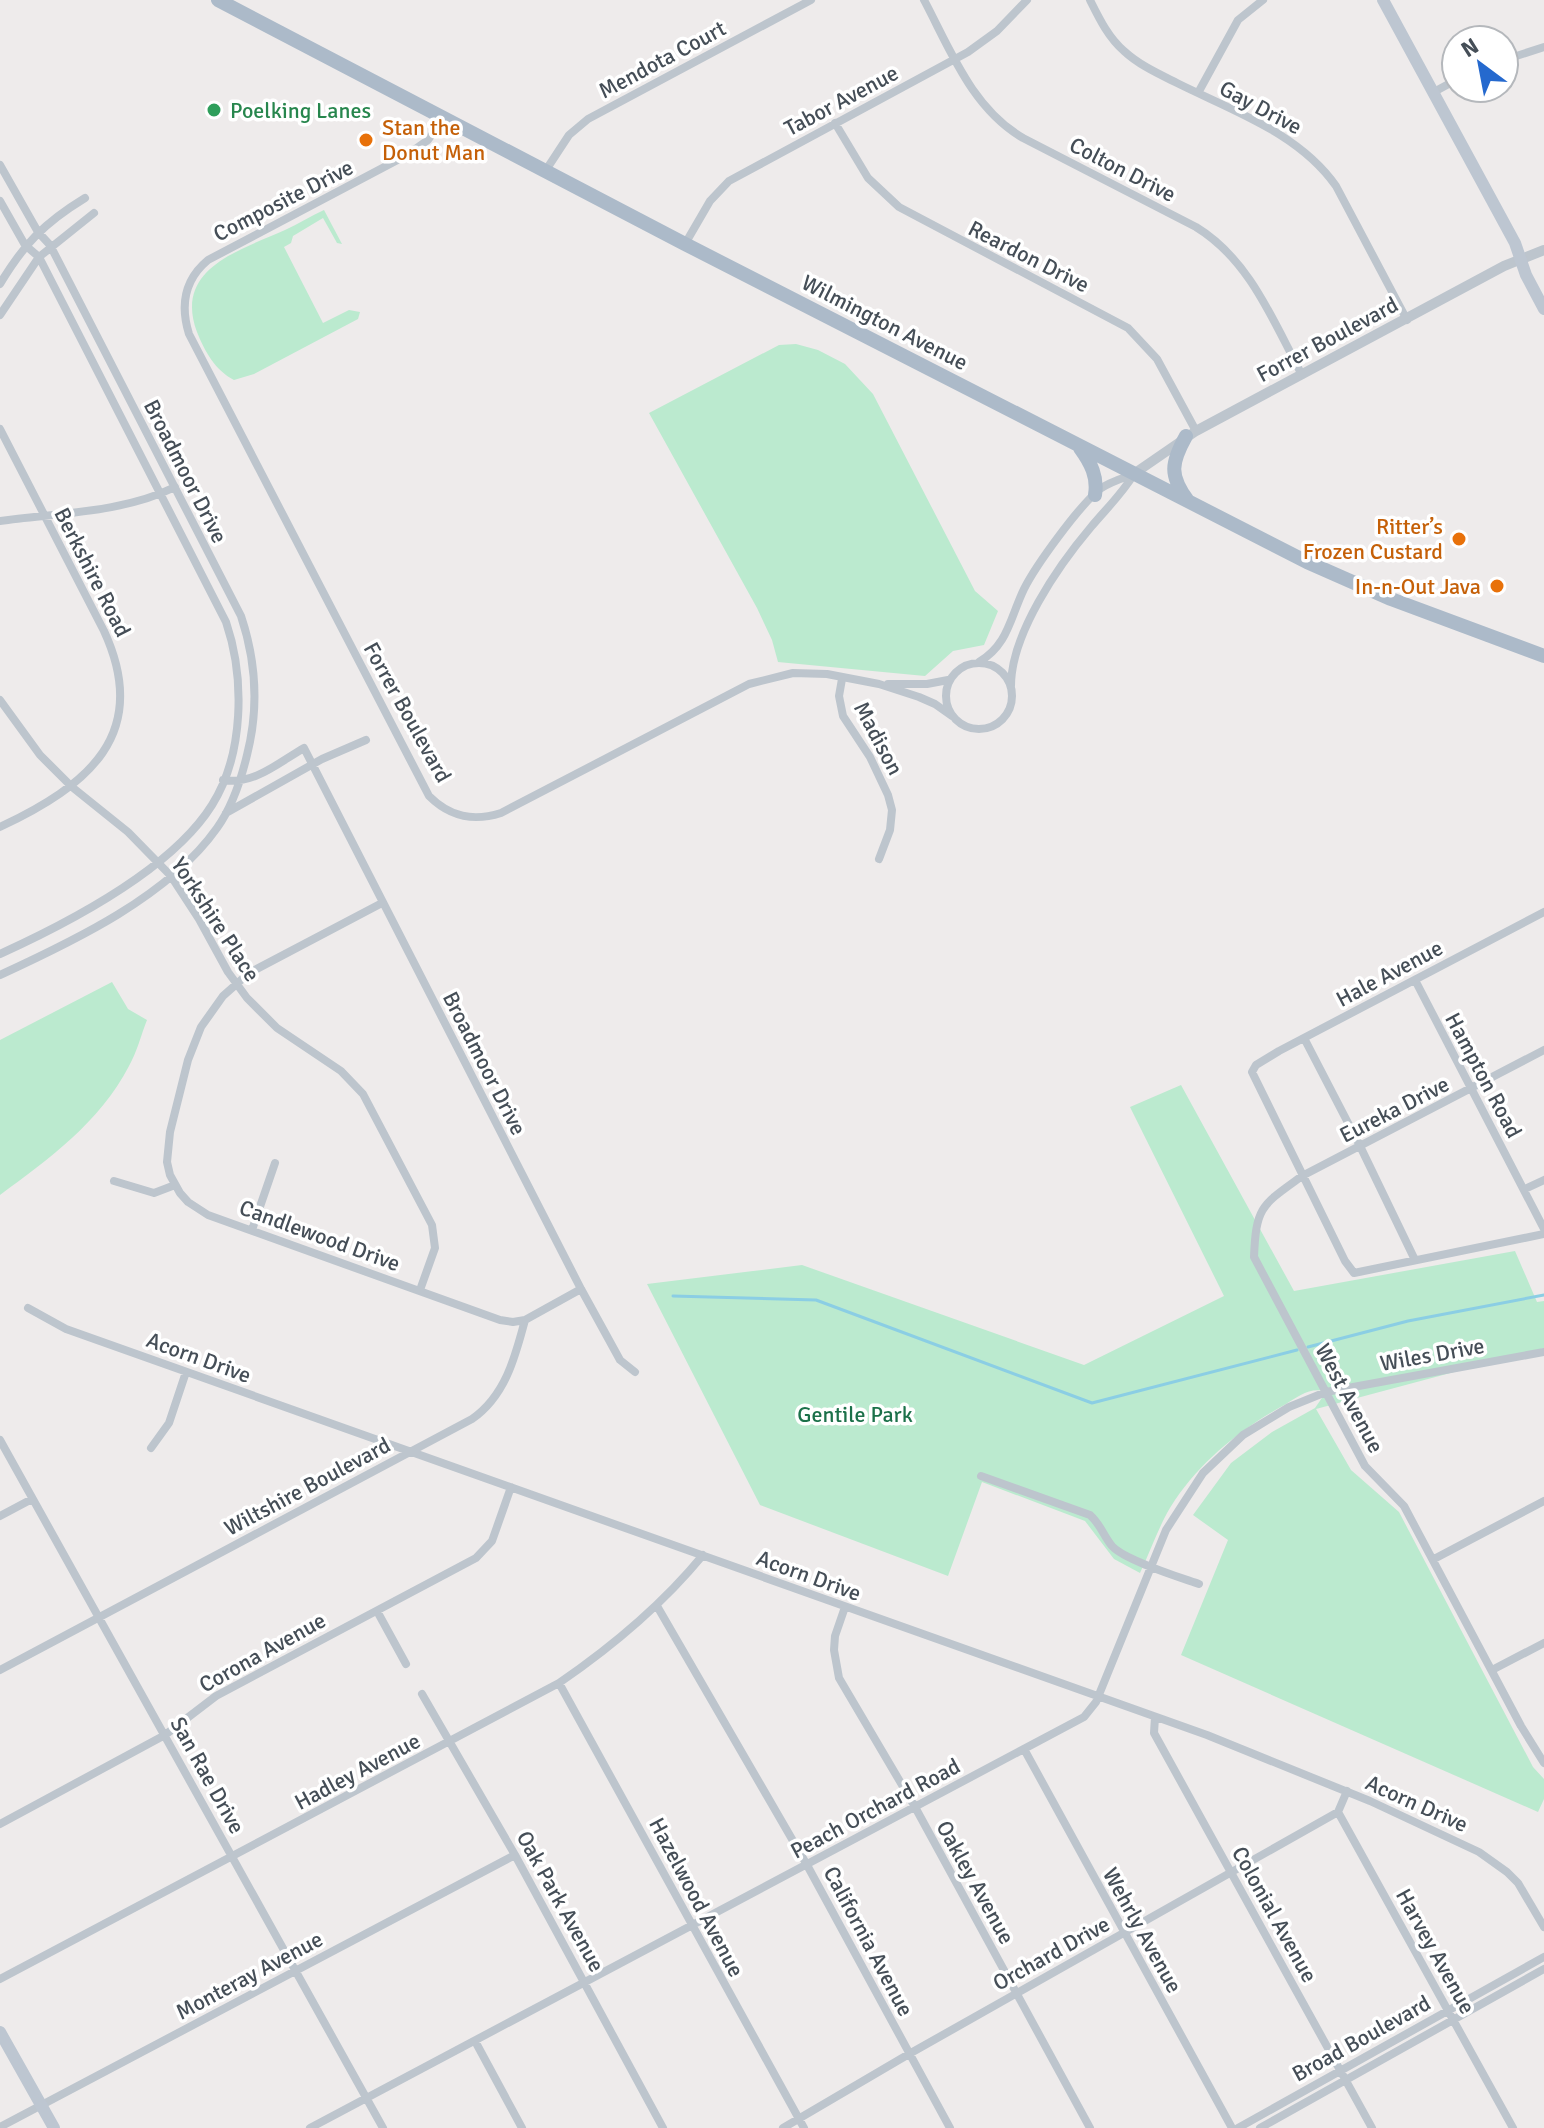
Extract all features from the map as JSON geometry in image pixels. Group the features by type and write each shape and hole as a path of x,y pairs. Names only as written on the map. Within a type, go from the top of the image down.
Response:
{"main road":[{"name":"Wilmington Avenue","path":"218,0 685,244 1355,584 1544,656"},
{"path":"1383,0 1515,243 1544,309"},
{"path":"1189,501 1176,480 1173,468 1176,455 1191,434"},
{"path":"1078,445 1092,468 1095,495"},
{"path":"0,2032 54,2128"}],"street":[{"name":"Mendota Court","path":"546,170 569,135 588,119 811,0"},
{"name":"Colton Drive","path":"924,0 982,105 1012,132 1196,227 1222,245 1252,282 1302,375"},
{"name":"Tabor Avenue","path":"685,244 710,201 729,181 955,59 997,31 1027,0"},
{"name":"Gay Drive","path":"1090,0 1109,34 1125,53 1151,70 1297,145 1323,168 1336,186 1407,320"},
{"path":"1198,93 1238,20 1263,0"},
{"path":"1520,55 1544,47"},
{"path":"1432,93 1440,89"},
{"name":"Composite Drive","path":"185,294 191,278 208,260 407,155 428,140 444,118"},
{"name":"Reardon Drive","path":"835,123 868,178 899,207 1128,328 1157,359 1191,434"},
{"name":"Broadmoor Drive","path":"0,165 32,238 44,251 160,494 226,622 237,672 239,705 235,737 223,780 211,806 159,862 69,920 0,954"},
{"path":"0,284 9,266 32,238 85,198"},
{"name":"Broadmoor Drive","path":"0,201 44,251 175,487 241,616 247,633 255,706 251,740 226,813"},
{"path":"0,315 44,251 94,213"},
{"name":"Forrer Boulevard","path":"185,294 185,321 189,334 423,787 445,810 473,818 501,813 758,681 793,673 827,674 879,684 927,684 948,680 965,665 979,662 994,653 1026,585 1051,547 1100,489 1135,473 1191,434 1504,266 1544,250"},
{"name":"Berkshire Road","path":"0,429 104,631 117,663 120,703 113,732 97,761 72,787 0,827"},
{"name":"Forrer Boulevard","path":"879,684 935,704 968,728 995,725 1010,707 1011,667 1028,624 1073,550 1121,496 1135,473"},
{"path":"0,521 113,506 175,487"},
{"path":"979,662 1000,670 1011,686"},
{"name":"Madison","path":"842,679 839,696 843,716 870,757 892,810 890,830 879,859"},
{"path":"948,680 945,694 952,716"},
{"name":"Yorkshire Place","path":"0,700 40,755 72,787 128,832 171,876 236,984 277,1028 341,1071 358,1087 432,1225 435,1248 420,1290"},
{"path":"0,975 79,936 171,876 216,829 226,813 311,765 366,740"},
{"path":"223,780 239,782 254,778 304,748 311,765"},
{"name":"Broadmoor Drive","path":"311,765 581,1289 620,1360 635,1372"},
{"path":"114,1181 154,1193 175,1185 167,1162 167,1150 188,1060 201,1027 223,996 249,973 382,903"},
{"name":"Hale Avenue","path":"1302,1176 1255,1081 1253,1069 1256,1065 1544,912"},
{"name":"Hampton Road","path":"1415,980 1525,1189 1544,1232"},
{"path":"1304,1038 1415,1260"},
{"name":"Eureka Drive","path":"1302,1176 1544,1050"},
{"path":"252,1230 275,1163"},
{"path":"1302,1176 1354,1273 1544,1232"},
{"name":"West Avenue","path":"1302,1176 1268,1200 1256,1223 1254,1257 1365,1466 1404,1506 1544,1763"},
{"path":"1525,1189 1544,1180"},
{"name":"Candlewood Drive","path":"175,1185 196,1208 252,1230 504,1321 525,1320"},
{"path":"525,1320 581,1289"},
{"name":"Acorn Drive","path":"28,1308 66,1329 1155,1717 1347,1791 1429,1827 1494,1861 1518,1883 1544,1927"},
{"name":"Wiltshire Boulevard","path":"0,1670 472,1419 494,1401 504,1383 525,1320"},
{"name":"Wiles Drive","path":"1326,1392 1544,1352"},
{"path":"151,1448 169,1423 186,1372"},
{"name":"Peach Orchard Road","path":"310,2128 1084,1717 1098,1697 1166,1530 1189,1492 1226,1451 1267,1419 1326,1392"},
{"name":"San Rae Drive","path":"0,1440 383,2128"},
{"path":"981,1476 1090,1515 1101,1525 1112,1546 1124,1556 1199,1584"},
{"name":"Corona Avenue","path":"0,1824 165,1735 216,1696 476,1558 485,1551 495,1534 511,1487"},
{"path":"0,1516 32,1499"},
{"path":"1434,1559 1544,1501"},
{"name":"Hadley Avenue","path":"0,1979 559,1683 612,1645 657,1606 703,1555"},
{"name":"California Avenue","path":"657,1606 807,1865 950,2128"},
{"name":"Oakley Avenue","path":"845,1607 834,1650 839,1678 915,1807 1090,2128"},
{"path":"377,1611 406,1664"},
{"path":"1492,1670 1544,1643"},
{"name":"Hazelwood Avenue","path":"559,1683 804,2128"},
{"name":"Oak Park Avenue","path":"422,1694 515,1855 663,2128"},
{"name":"Colonial Avenue","path":"1155,1717 1154,1733 1372,2128"},
{"name":"Wehrly Avenue","path":"1024,1749 1235,2128"},
{"path":"1338,1812 1347,1791"},
{"name":"Orchard Drive","path":"783,2128 1338,1812"},
{"name":"Harvey Avenue","path":"1338,1812 1513,2128"},
{"name":"Monteray Avenue","path":"0,2127 515,1855"},
{"name":"Broad Boulevard","path":"1235,2128 1544,1957"},
{"name":"Broad Boulevard","path":"1260,2128 1544,1969"},
{"path":"475,2041 522,2128"}],"green space":[{"path":"324,210 342,244 337,243 323,218 293,236 291,243 284,247 323,323 349,310 360,312 358,319 254,374 234,380 216,366 200,339 192,310 194,292 203,277 231,254"},
{"path":"796,344 818,350 845,364 873,394 975,591 998,611 984,645 953,651 925,676 778,662 757,608 649,413 779,345"},
{"path":"112,982 128,1009 147,1020 129,1066 103,1105 72,1138 0,1195 0,1040"},
{"name":"Gentile Park","path":"1181,1085 1294,1291 1515,1251 1537,1302 1544,1301 1544,1348 1316,1409 1351,1470 1399,1512 1533,1767 1544,1779 1544,1799 1538,1812 1181,1655 1228,1540 1193,1515 1231,1463 1272,1432 1315,1408 1326,1392 1310,1391 1295,1398 1254,1423 1211,1458 1186,1485 1170,1509 1140,1573 1114,1559 1085,1521 982,1482 948,1576 760,1505 647,1284 802,1265 1084,1365 1224,1296 1130,1107"}],"waterway":[{"path":"1308,1347 1408,1321 1544,1295"},
{"path":"673,1296 816,1300 1092,1403 1297,1350"}],"place":[{"name":"Poelking Lanes","path":"214,110"},
{"name":"Stan the Donut Man","path":"366,140"},
{"name":"Ritter’s Frozen Custard","path":"1459,539"},
{"name":"In-n-Out Java","path":"1497,586"}]}
